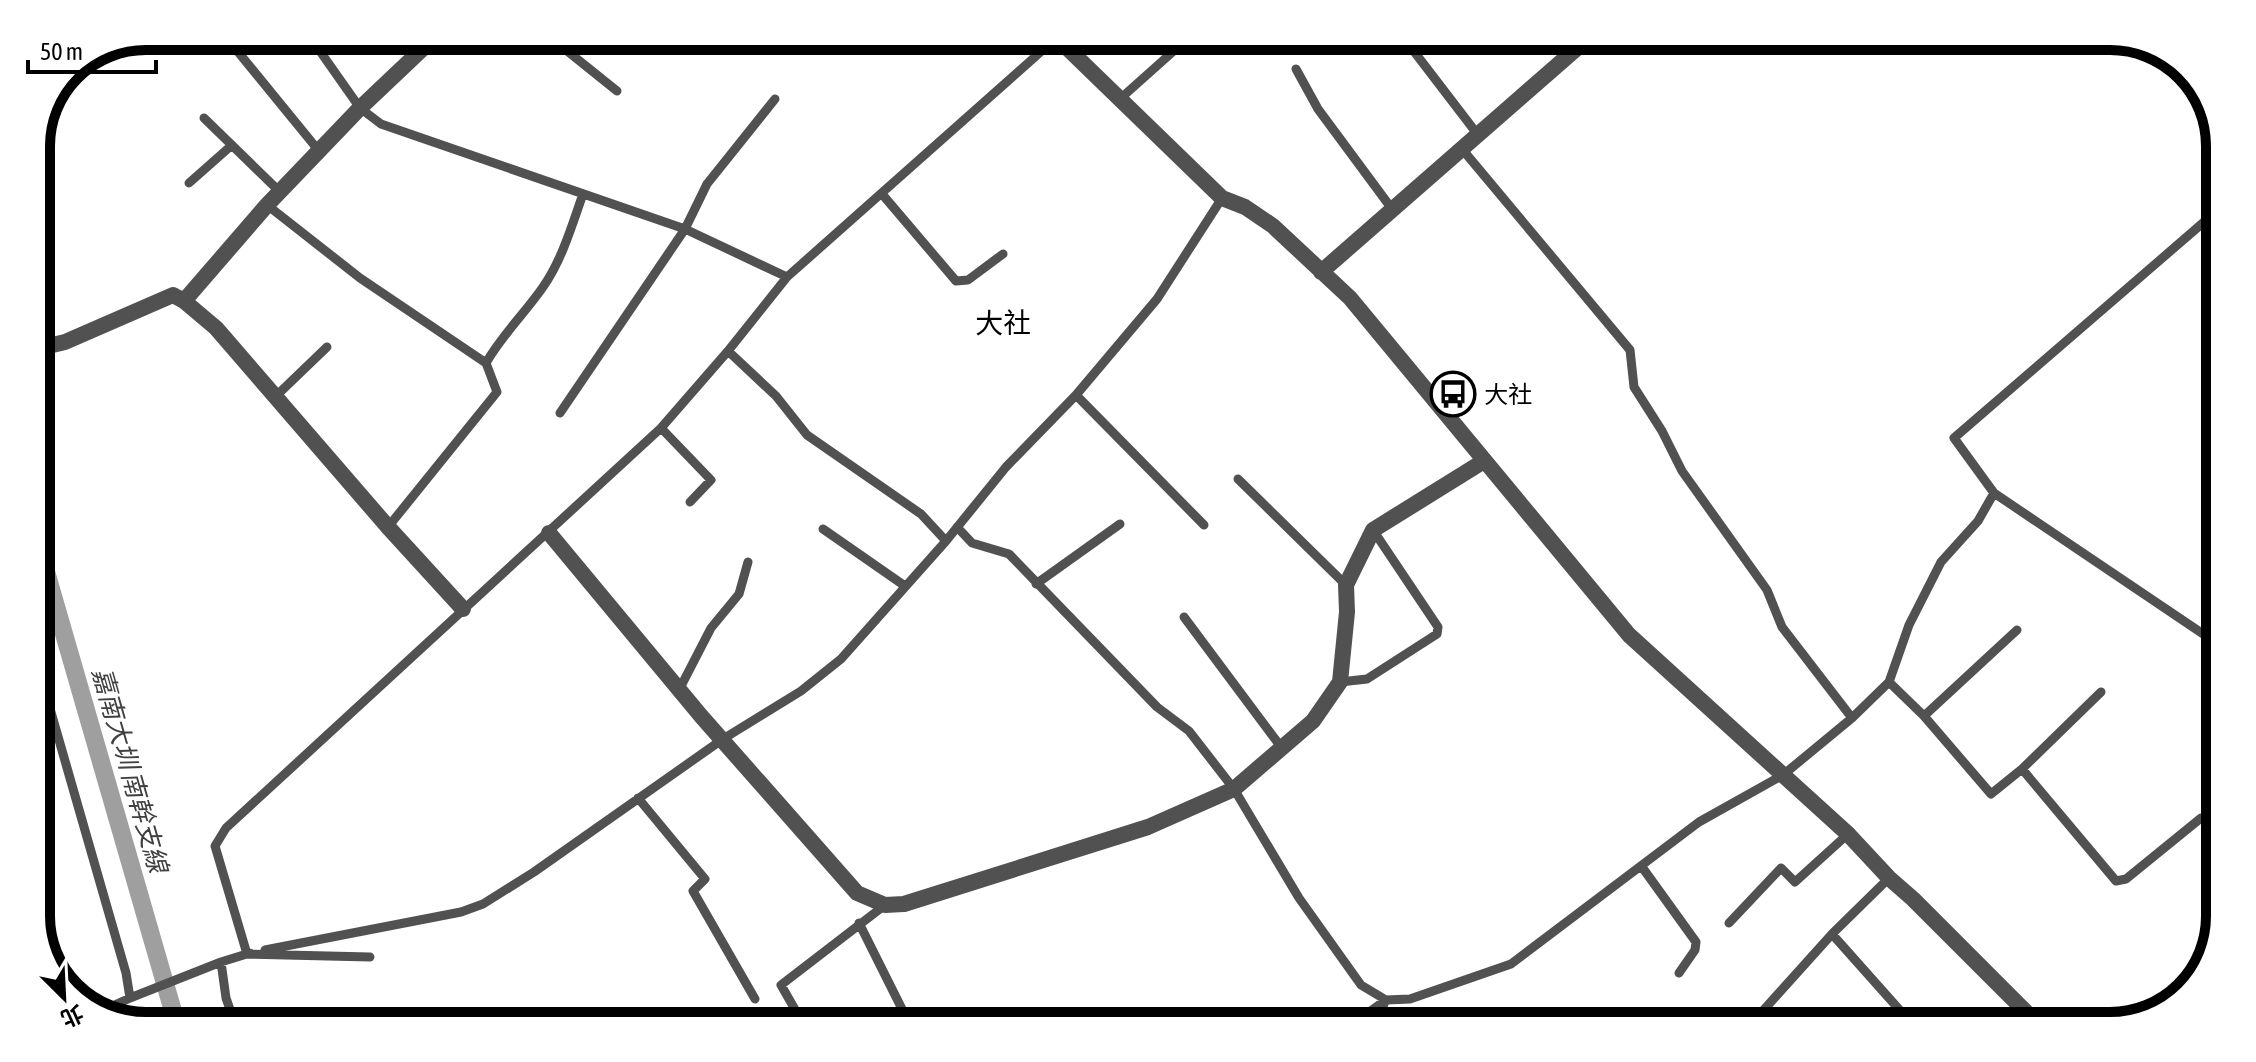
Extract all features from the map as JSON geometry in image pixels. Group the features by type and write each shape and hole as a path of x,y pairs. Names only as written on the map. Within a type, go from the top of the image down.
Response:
{"street":[{"path":"1067,50 1121,98 1222,198 1245,207 1273,226 1350,298 1629,635 1848,834 2026,1012"},
{"path":"1321,272 1575,50"},
{"path":"184,301 267,205 360,108 422,51"},
{"path":"50,346 173,295 184,301 216,328 463,609"},
{"path":"549,533 679,690 857,893 885,905 904,904 1148,827 1234,789 1313,721 1340,682 1347,612 1346,585 1373,530 1484,461"}],"lane":[{"path":"236,50 319,151"},
{"path":"319,50 360,108 381,124 685,229 787,277"},
{"path":"566,50 617,91"},
{"path":"247,954 215,846 226,828 661,428 787,277 1045,50"},
{"path":"1121,98 1175,50"},
{"path":"1413,50 1478,135"},
{"path":"1296,69 1318,109 1392,209"},
{"path":"560,413 685,229 707,184 775,99"},
{"path":"204,118 280,192"},
{"path":"189,183 232,145"},
{"path":"1462,149 1630,350 1634,387 1662,431 1682,471 1767,590 1782,627 1852,718"},
{"path":"486,363 495,347 545,285 565,245 583,194"},
{"path":"882,194 956,281 968,280 1003,254"},
{"path":"112,1006 247,954 461,912 483,904 534,872 723,739 801,691 841,659 946,541 1006,467 1076,395 1157,299 1222,198"},
{"path":"267,205 360,278 486,363 497,392 388,527"},
{"path":"2206,220 1954,438 1994,493 2206,636"},
{"path":"275,397 327,347"},
{"path":"728,351 776,396 807,435 921,514 946,541"},
{"path":"1076,395 1204,525"},
{"path":"661,428 711,480 690,502"},
{"path":"1238,479 1346,585"},
{"path":"1369,1012 1386,1000 1410,999 1511,964 1699,822 1783,775 1852,718 1889,682 1909,625 1941,562 1978,521 1994,493"},
{"path":"1036,584 1120,524"},
{"path":"957,527 972,543 1009,554 1157,707 1189,731 1234,789 1308,910 1361,985 1386,1000"},
{"path":"823,529 905,586"},
{"path":"1340,682 1367,679 1437,634 1438,627 1373,530"},
{"path":"679,690 711,628 739,594 748,562"},
{"path":"1184,617 1281,747"},
{"path":"1924,716 2017,630"},
{"path":"1889,682 1924,716 1991,794 2022,769 2101,692"},
{"path":"50,709 126,973 130,998"},
{"path":"2022,769 2116,881 2126,879 2201,818"},
{"path":"638,798 705,879 693,891 755,999"},
{"path":"1729,923 1781,868 1795,882 1848,834"},
{"path":"1642,867 1696,942 1695,950 1679,973"},
{"path":"1762,1012 1832,934 1889,878"},
{"path":"796,1012 781,985 885,905"},
{"path":"859,923 904,1012"},
{"path":"1832,934 1901,1012"},
{"path":"247,954 370,957"},
{"path":"221,962 231,1012"},
{"path":"1380,1012 1386,1000"}],"waterway":[{"name":"嘉南大圳 南幹支線","path":"50,585 173,1012"}],"place":[{"name":"大社","path":"1453,394"}],"district":[{"name":"大社","path":"1003,323"}]}
